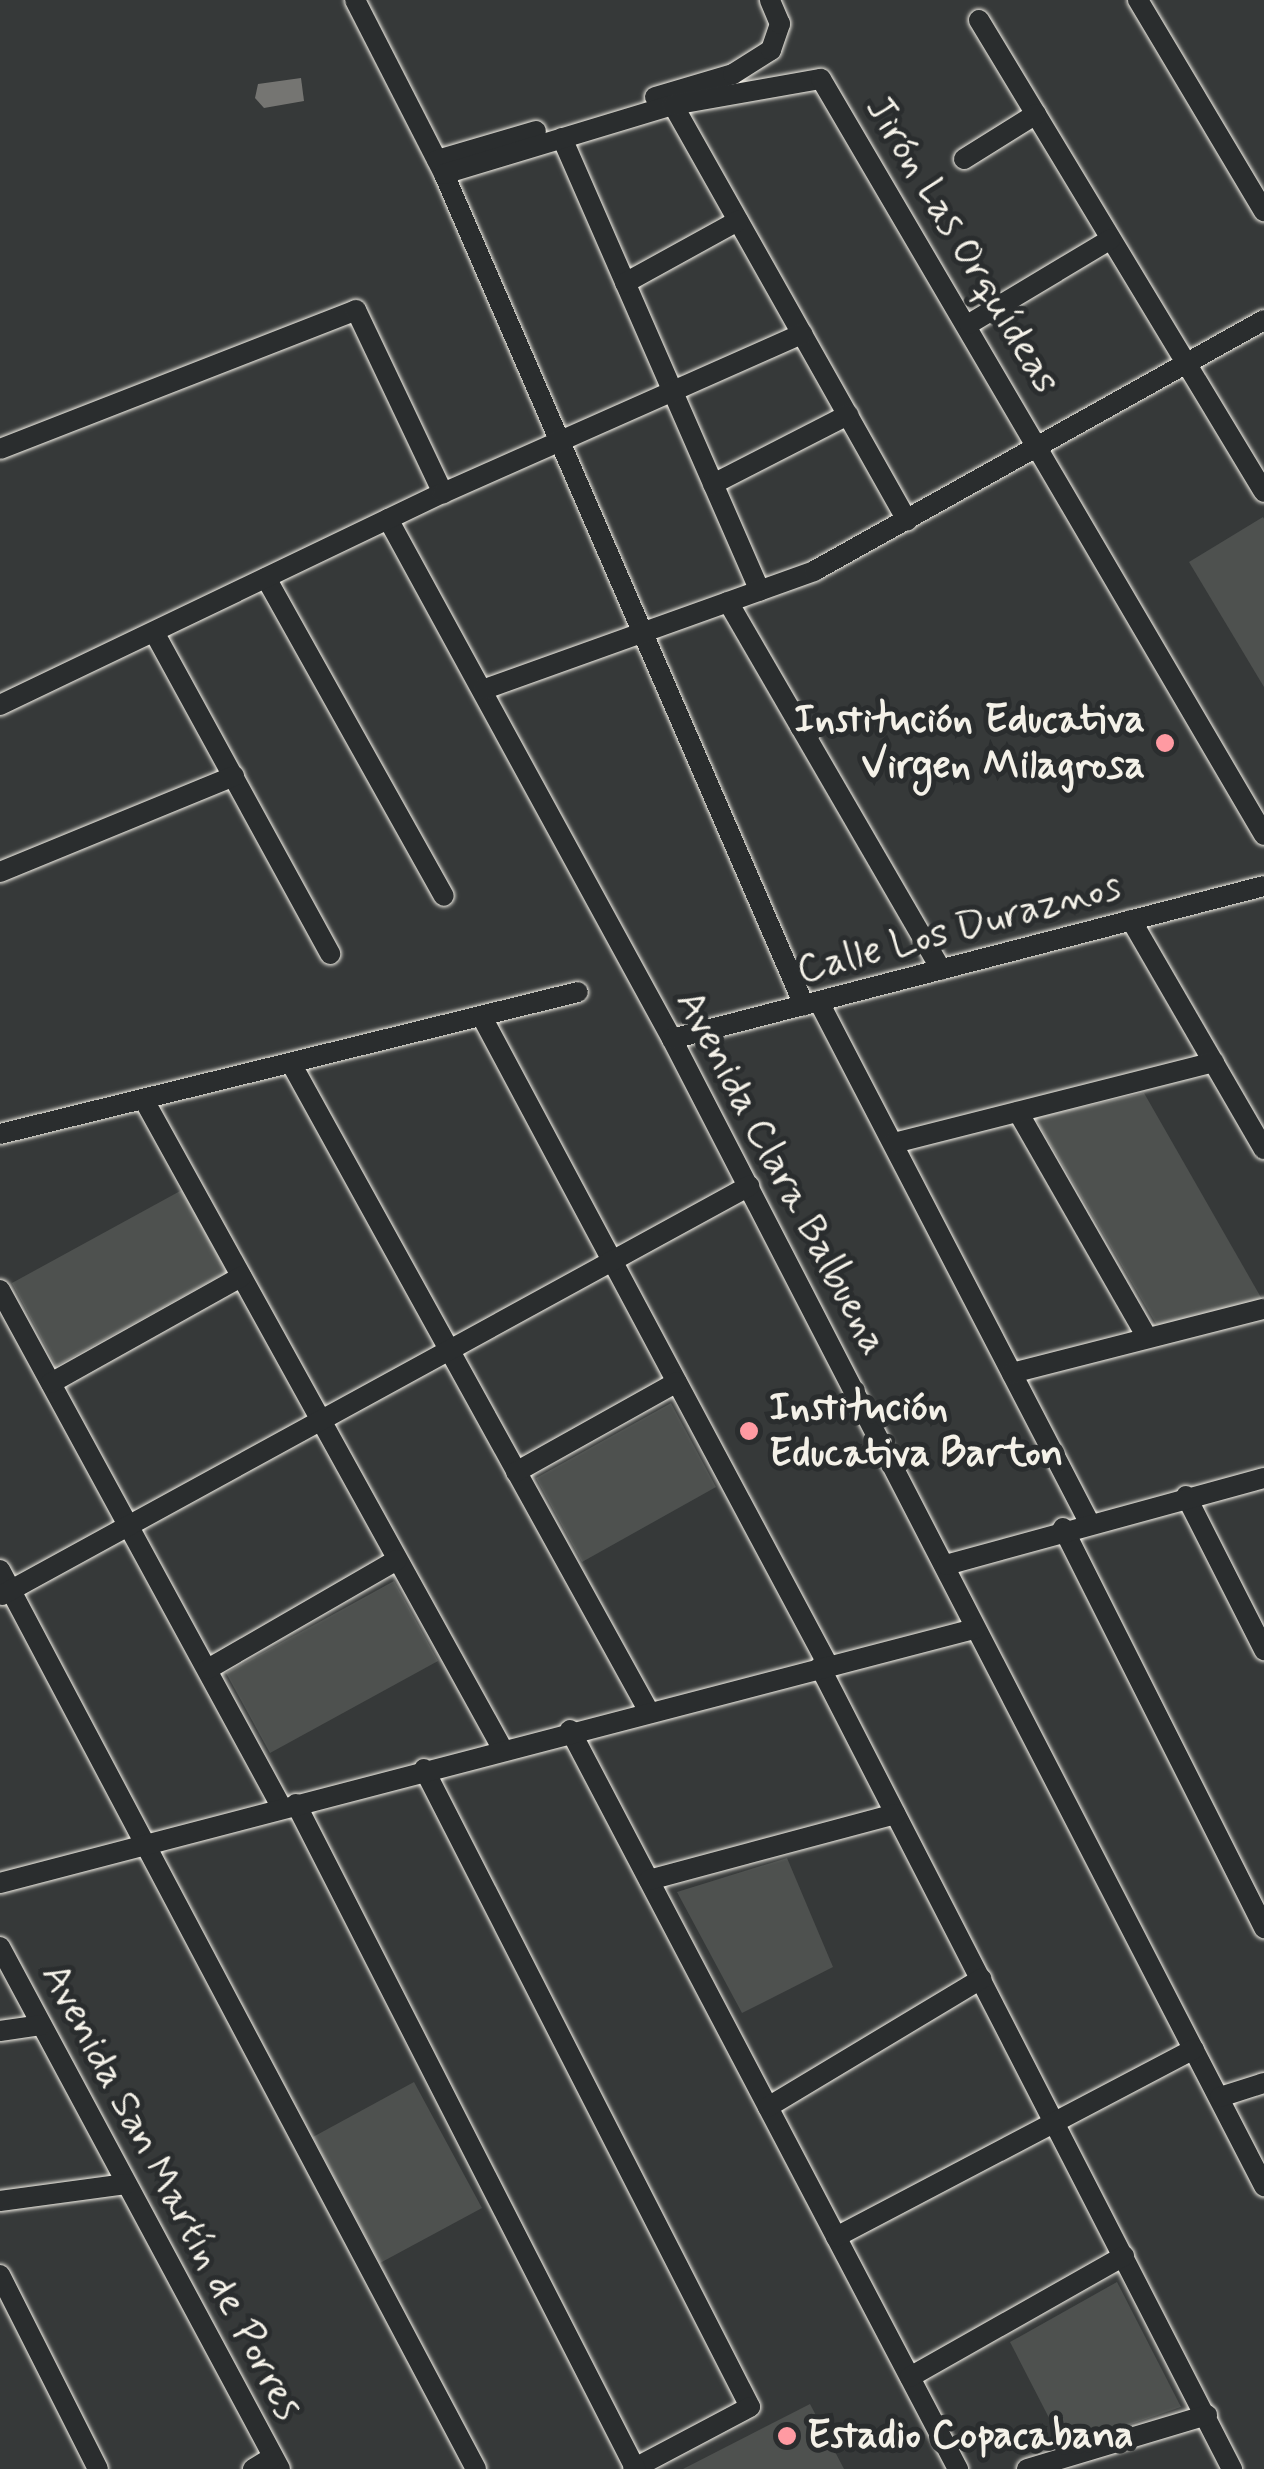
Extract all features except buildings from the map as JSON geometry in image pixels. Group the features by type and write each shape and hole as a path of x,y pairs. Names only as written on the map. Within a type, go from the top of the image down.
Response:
{"street":[{"path":"355,0 440,167 812,1004 894,1143 1089,1522"},
{"path":"440,167 734,74 771,50 780,24 770,0"},
{"path":"1138,0 1264,211"},
{"path":"979,20 1264,492"},
{"name":"Jirón Las Orquídeas","path":"673,105 821,78 1042,447 1264,835"},
{"path":"440,167 562,138 673,105 907,521"},
{"path":"964,159 1036,114"},
{"path":"562,138 760,591"},
{"path":"625,283 738,220"},
{"path":"969,324 1112,239"},
{"path":"0,449 356,310 443,493"},
{"path":"485,689 814,572 1264,320"},
{"path":"2,700 154,632 443,493 802,334"},
{"path":"713,484 848,415"},
{"name":"Avenida Clara Balbuena","path":"388,520 485,689 672,1040 1264,2186"},
{"path":"266,578 444,896"},
{"path":"728,602 941,970"},
{"path":"154,632 330,954"},
{"path":"0,872 234,776"},
{"name":"Calle Los Duraznos","path":"672,1040 1264,886"},
{"path":"1131,920 1264,1149"},
{"path":"0,1134 578,992"},
{"path":"482,1017 824,1666 1232,2469"},
{"path":"894,1143 1214,1062"},
{"path":"292,1065 648,1710"},
{"path":"144,1100 502,1748"},
{"path":"1018,1112 1147,1337"},
{"path":"6,1593 748,1186"},
{"path":"51,1382 241,1278"},
{"path":"0,1290 208,1670 289,1806 634,2468 750,2406 424,1769"},
{"path":"1012,1373 1264,1309"},
{"path":"516,1472 677,1382"},
{"path":"946,1565 1063,1528 1264,1478"},
{"path":"1186,1496 1264,1650"},
{"path":"1063,1528 1264,1928"},
{"path":"208,1670 397,1560"},
{"path":"0,1570 6,1593 146,1844 476,2469"},
{"path":"3,1877 146,1844 570,1730 974,1629"},
{"path":"570,1730 958,2469"},
{"path":"649,1880 896,1814"},
{"name":"Avenida San Martín de Porres","path":"0,1947 276,2463"},
{"path":"768,2106 981,1979"},
{"path":"0,2031 41,2025"},
{"path":"836,2237 1194,2048"},
{"path":"1220,2097 1264,2083"},
{"path":"0,2201 126,2184"},
{"path":"910,2377 1124,2256"},
{"path":"0,2275 98,2469"},
{"path":"1027,2469 1207,2415"},
{"path":"253,2469 276,2463"}],"shaded area":[{"path":"301,78 304,101 264,108 255,98 258,84"},
{"path":"1264,519 1264,687 1189,562"},
{"path":"1144,1093 1263,1301 1158,1327 1035,1118"},
{"path":"182,1190 227,1272 56,1366 12,1283"},
{"path":"671,1403 716,1487 582,1562 536,1478"},
{"path":"394,1581 438,1661 270,1753 226,1673"},
{"path":"787,1858 833,1967 742,2013 677,1892"},
{"path":"414,2082 482,2208 380,2263 313,2137"},
{"path":"1117,2282 1181,2407 1064,2447 1010,2342"},
{"name":"Estadio Copacabana","path":"810,2404 844,2469 683,2469"}],"place":[{"name":"Institución Educativa Virgen Milagrosa","path":"1165,743"},
{"name":"Institución Educativa Barton","path":"749,1431"},
{"name":"Estadio Copacabana","path":"787,2436"}]}
